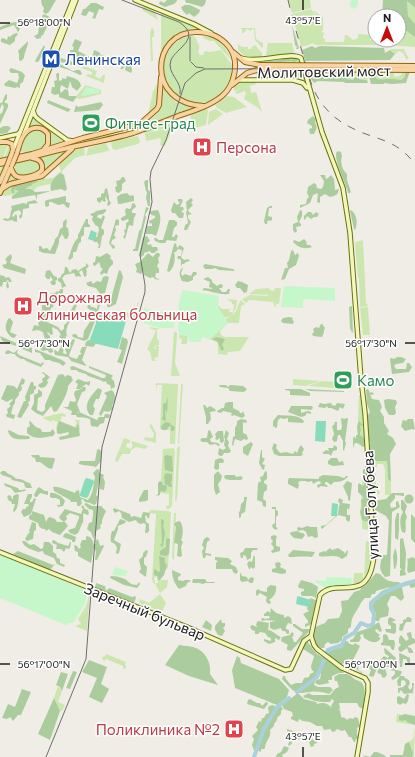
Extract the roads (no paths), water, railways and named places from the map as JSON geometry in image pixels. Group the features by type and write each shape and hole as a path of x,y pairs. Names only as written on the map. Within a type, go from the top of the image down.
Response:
{"main road":[{"path":"0,161 140,124 157,109 159,105 161,64 164,54 169,45 184,34 207,32 214,35 224,41 239,58 260,67"},
{"path":"0,164 126,134 204,106 221,97 232,85 235,70 232,51"},
{"name":"Молитовский мост","path":"232,85 247,73 260,67 415,66"},
{"name":"Молитовский мост","path":"260,67 415,70"},
{"path":"161,76 167,88 178,99 191,105 204,106"},
{"path":"148,117 147,122 150,126"},
{"path":"1,191 14,152 23,132 36,127 46,130 49,141 42,150"},
{"path":"0,142 12,144 14,152"},
{"path":"1,191 10,184 40,177 70,150 77,146"},
{"path":"10,166 13,174 19,177 37,175 42,170 42,163 37,159 30,157"},
{"path":"0,182 10,166"}],"street":[{"path":"0,138 23,132 33,110 74,0"},
{"path":"23,132 74,0"},
{"path":"137,1 193,24 214,35"},
{"name":"улица Голубева","path":"239,58 251,60 296,56 302,61 305,82 343,188 351,240 374,541 373,566 368,578 358,586 324,591 318,600 311,636 304,641 292,668 289,670"},
{"path":"236,81 293,80 305,82"},
{"path":"33,110 38,119 67,140 74,141"},
{"name":"Заречный бульвар","path":"0,552 182,625 283,669 289,670"},
{"path":"311,636 316,649 332,662 367,681 368,692 357,757"}],"waterway":[{"path":"297,692 317,677 328,650 342,645 345,638 354,633 361,623 368,626 373,624 374,614 371,608 371,603 392,589 415,581"},
{"path":"254,757 264,729 277,707 289,698"}],"tram line":[{"path":"122,0 179,22 186,28 189,33 188,38 171,60 170,65 172,73 179,85 180,94"},
{"path":"190,37 190,61"},
{"path":"191,62 196,67 204,68"},
{"path":"46,757 86,659 102,447 145,292 140,255 152,202 150,179 151,171 166,140 185,83 196,73 205,69 415,68"}],"railway":[{"path":"288,0 310,79 320,101 331,114 345,124 359,132 392,144 407,155 415,164"}],"place":[{"name":"Ленинская","path":"51,59"},
{"name":"Фитнес-град","path":"91,123"},
{"name":"Персона","path":"202,147"},
{"name":"Дорожная клиническая больница","path":"23,306"},
{"name":"Камо","path":"343,380"},
{"name":"Поликлиника №2","path":"234,729"}]}
